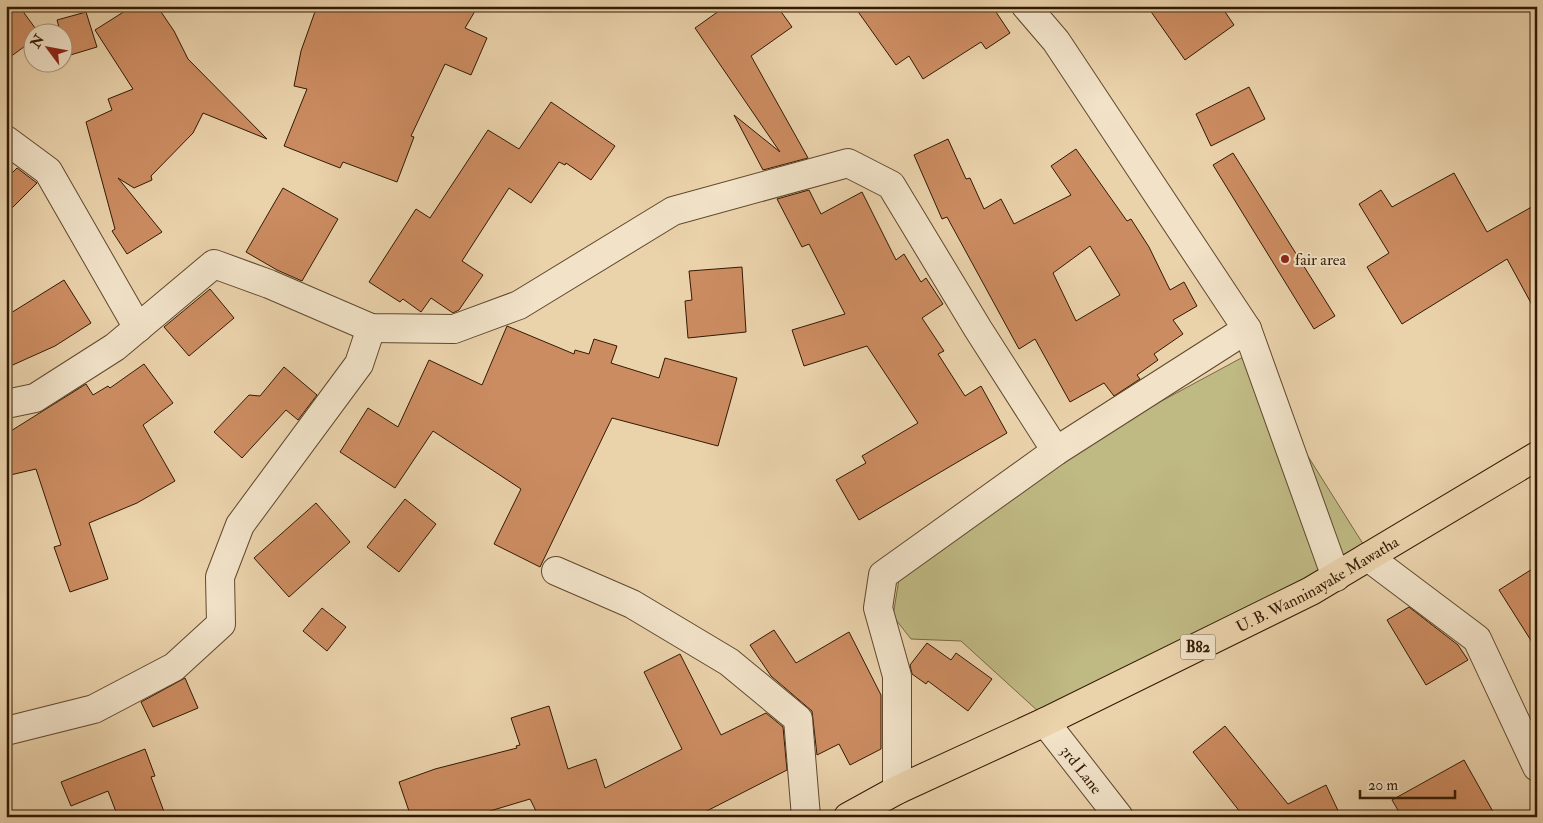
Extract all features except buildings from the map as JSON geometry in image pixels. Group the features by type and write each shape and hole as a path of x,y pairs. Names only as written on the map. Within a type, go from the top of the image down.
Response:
{"main road":[{"name":"U. B. Wanninayake Mawatha","path":"848,817 897,790 1045,722 1336,577 1537,456"}],"street":[{"path":"1026,6 1056,41 1248,330 1336,577"},
{"path":"6,140 48,171 138,328"},
{"path":"6,404 35,398 114,347 214,264 269,284 371,328 454,329 519,304 673,211 848,163 891,185 978,330 1056,451"},
{"path":"6,731 94,709 174,667 221,624 220,577 240,525 359,364 371,328"},
{"path":"897,790 896,676 878,608 882,575 1056,451 1248,330"},
{"path":"1368,557 1477,639 1537,767"},
{"path":"556,571 632,604 729,662 798,719 806,817"},
{"name":"3rd Lane","path":"1045,722 1119,817"}],"shaded area":[{"path":"1245,356 1365,547 1322,571 1039,712 961,641 911,639 893,616 900,573 1065,460 1156,404"}],"place":[{"name":"fair area","path":"1285,259"}]}
